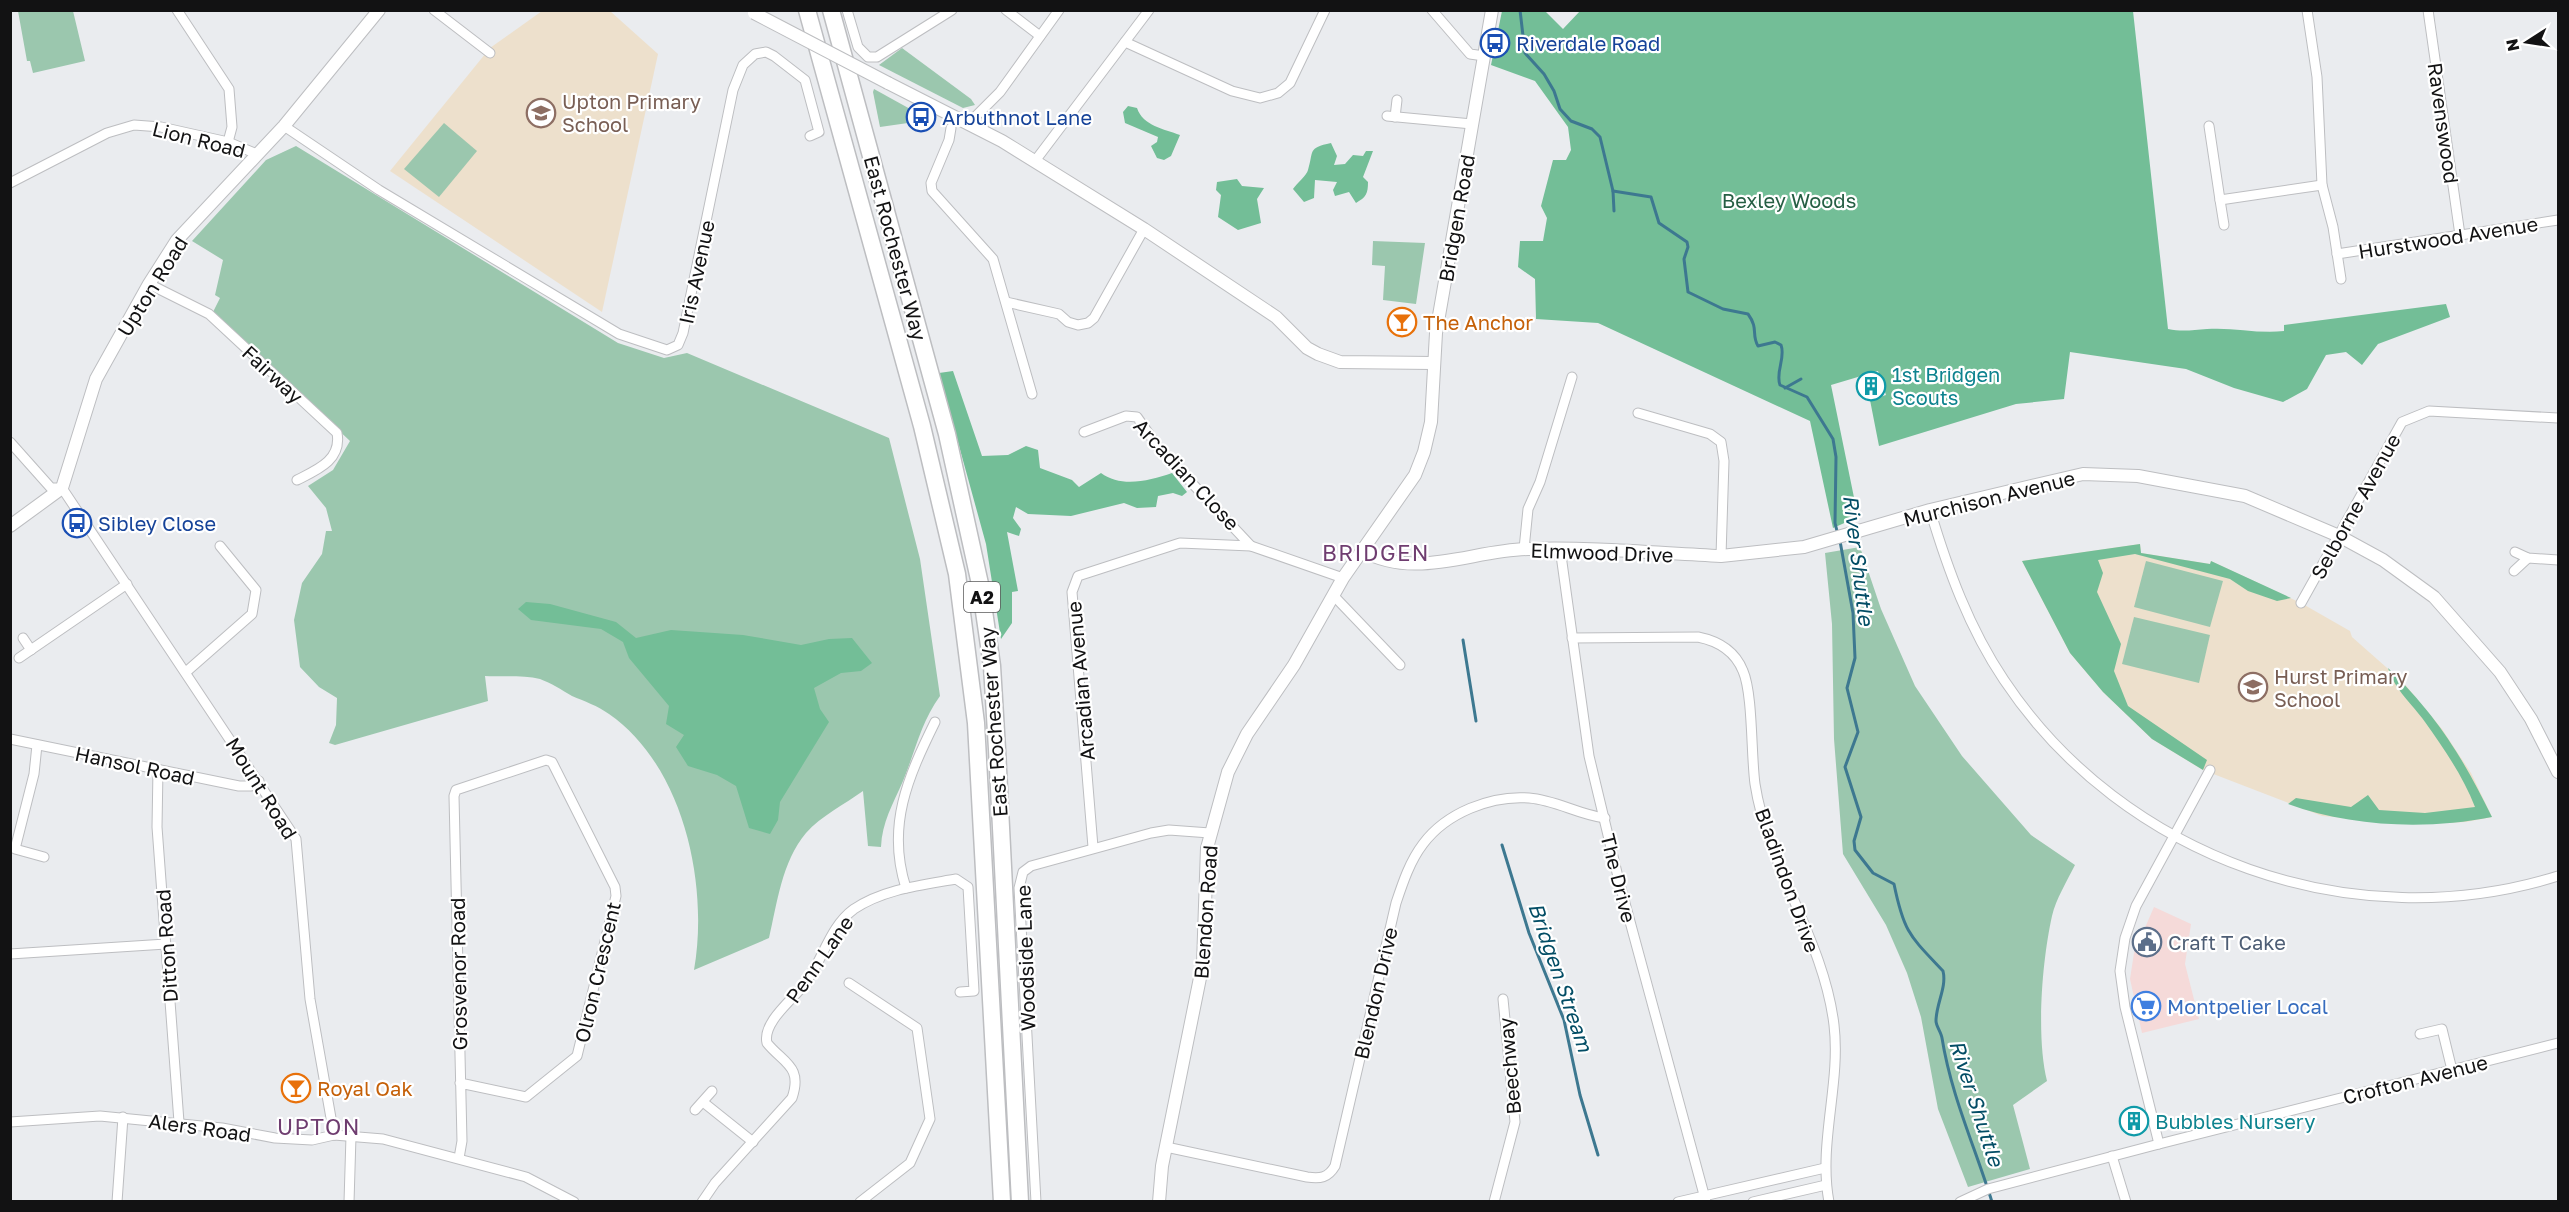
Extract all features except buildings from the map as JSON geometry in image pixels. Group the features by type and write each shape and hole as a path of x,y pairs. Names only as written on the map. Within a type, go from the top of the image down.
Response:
{"highway":[{"name":"East Rochester Way","path":"807,10 922,426 957,574 976,723 1001,1199"},
{"name":"East Rochester Way","path":"831,10 947,434 982,594 992,666 1020,1202"}],"street":[{"path":"177,10 229,89 232,127 228,142"},
{"name":"Upton Road","path":"62,488 92,389 148,284 177,240 284,126 380,10"},
{"path":"434,10 490,53"},
{"path":"847,10 858,47 868,57 877,57 952,10"},
{"path":"1006,10 1040,36"},
{"path":"969,123 1000,92 1059,10"},
{"path":"1035,161 1149,10"},
{"path":"1125,42 1232,91 1260,98 1278,93 1290,83 1325,10"},
{"path":"1432,10 1470,54 1484,56"},
{"name":"Bridgen Road","path":"1363,551 1414,476 1424,452 1432,413 1433,363 1492,10"},
{"path":"2307,10 2317,77 2322,185 2341,279"},
{"name":"Ravenswood","path":"2428,10 2460,235"},
{"path":"752,12 969,123 1035,161 1144,229 1276,317 1307,348 1318,354 1340,362 1433,363"},
{"name":"Iris Avenue","path":"284,126 379,190 619,334 667,350 678,345 683,333 733,90 743,65 755,54 766,52 774,56 805,80 819,132 810,136"},
{"path":"1396,100 1391,116 1472,123"},
{"path":"2210,126 2224,225"},
{"name":"Lion Road","path":"10,183 121,128 161,127 228,142 257,154"},
{"path":"951,128 949,140 931,183 932,191 990,253 1032,394"},
{"path":"2220,200 2322,185"},
{"name":"Hurstwood Avenue","path":"2337,254 2559,220"},
{"path":"1006,302 1059,314 1068,322 1078,325 1088,323 1094,318 1144,229"},
{"name":"Fairway","path":"148,284 209,314 337,433 339,442 333,458 324,466 297,480"},
{"path":"1524,549 1528,509 1540,482 1572,376"},
{"name":"Selborne Avenue","path":"2301,603 2402,422 2429,411 2559,418"},
{"path":"1638,413 1710,434 1721,442 1724,461 1721,556"},
{"name":"Arcadian Close","path":"1084,432 1126,416 1135,416 1158,447 1251,546"},
{"path":"10,442 51,488 62,488"},
{"name":"Murchison Avenue","path":"1842,536 1930,510 2083,474 2138,476 2245,496 2339,536 2383,560 2434,597 2500,672 2531,719 2559,772"},
{"path":"10,526 62,488"},
{"name":"Mount Road","path":"62,488 296,838 310,999 334,1135"},
{"path":"1930,510 1947,565 1972,626 2004,680 2048,738 2102,789 2174,837 2227,862 2270,876 2318,890 2370,897 2426,898 2486,894 2559,876"},
{"name":"Elmwood Drive","path":"1363,551 1391,564 1416,564 1524,549 1560,548 1721,556 1777,551 1842,536"},
{"name":"Arcadian Avenue","path":"1093,848 1072,592 1078,576 1169,544 1251,546 1344,578"},
{"path":"186,672 252,614 256,590 220,546"},
{"name":"The Drive","path":"1560,548 1583,726 1619,881 1706,1198"},
{"name":"Blendon Road","path":"1159,1202 1166,1147 1203,963 1210,832 1236,754 1294,665 1333,595 1363,551"},
{"path":"2515,552 2528,558 2559,560"},
{"path":"2514,571 2528,558"},
{"path":"19,658 127,584"},
{"path":"1333,595 1400,665"},
{"name":"Bladindon Drive","path":"1572,638 1698,637 1712,639 1722,645 1744,672 1750,749 1762,816 1779,867 1807,931 1834,1021 1836,1044 1825,1168 1829,1202"},
{"path":"23,638 31,650"},
{"path":"906,888 898,864 900,813 915,764 935,722"},
{"name":"Hansol Road","path":"10,739 243,787 259,780"},
{"path":"37,745 33,774 15,849 44,857"},
{"name":"Olron Crescent","path":"456,790 546,760 552,762 615,887 616,896 577,1056 572,1063 526,1097 460,1083"},
{"name":"Ditton Road","path":"158,770 157,827 179,1122"},
{"path":"2159,1144 2125,1007 2120,971 2125,938 2136,906 2210,770"},
{"name":"Grosvenor Road","path":"456,790 454,796 462,1141 459,1158"},
{"name":"Blendon Drive","path":"1166,1147 1307,1177 1318,1178 1330,1173 1335,1166 1396,903 1408,870 1423,844 1437,829 1466,810 1491,802 1516,798 1545,800 1590,816 1605,818"},
{"name":"Woodside Lane","path":"1036,1202 1020,882 1023,872 1031,866 1093,848 1169,830 1210,832"},
{"name":"Penn Lane","path":"753,1142 788,1104 795,1082 791,1066 767,1042 768,1028 812,975 834,930 854,910 906,888 956,879 968,887 974,991 960,992"},
{"path":"10,954 166,944"},
{"path":"849,983 917,1028 930,1119 910,1162 860,1202"},
{"name":"Beechway","path":"1494,1202 1515,1122 1503,999"},
{"path":"2420,1034 2442,1029 2452,1070"},
{"name":"Crofton Avenue","path":"1960,1202 1988,1189 2112,1156 2559,1043"},
{"path":"695,1110 712,1091"},
{"path":"702,1202 715,1183 753,1142 703,1102"},
{"name":"Alers Road","path":"10,1122 86,1116 123,1117 179,1122 275,1138 312,1140 334,1135 383,1139 526,1177 574,1202"},
{"path":"117,1202 123,1117"},
{"path":"350,1202 351,1136"},
{"path":"2112,1156 2126,1202"},
{"path":"1678,1202 1706,1198 1825,1168"},
{"path":"1754,1202 1826,1185"}],"shaded area":[{"name":"Upton Primary School","path":"542,11 610,11 658,54 602,312 390,171 490,48"},
{"name":"Hurst Primary School","path":"2140,544 2141,553 2210,564 2211,561 2301,603 2350,631 2352,637 2403,682 2442,729 2471,773 2492,817 2466,822 2418,824 2322,816 2203,770 2152,739 2103,692 2070,653 2022,561"},
{"path":"2154,907 2191,924 2185,964 2199,1019 2142,1033 2130,979 2134,953"}],"green space":[{"path":"18,11 73,11 85,61 33,73 30,61 27,61"},
{"name":"Bexley Woods","path":"1502,11 1545,11 1563,29 1580,11 2133,11 2168,329 2284,331 2284,325 2446,304 2450,317 2378,344 2362,365 2346,352 2326,355 2307,389 2283,402 2234,388 2186,369 2070,352 2064,399 2016,404 1879,446 1870,400 1886,395 1878,371 1831,385 1858,517 1833,528 1810,421 1598,323 1536,319 1535,279 1518,267 1520,241 1543,241 1547,218 1541,206 1553,160 1566,160 1571,150 1568,127 1535,81 1491,65"},
{"path":"902,48 971,99 975,105 963,108 879,65"},
{"path":"874,89 921,115 922,121 880,127"},
{"path":"1128,106 1137,108 1149,123 1180,135 1171,156 1164,160 1157,158 1151,146 1157,142 1158,137 1125,123 1123,112"},
{"path":"444,123 477,151 439,197 404,169"},
{"path":"1331,143 1337,156 1334,165 1345,164 1353,155 1363,156 1366,151 1373,151 1363,177 1368,182 1367,192 1356,203 1349,192 1335,196 1333,190 1337,182 1315,180 1314,198 1304,202 1293,189 1307,172 1313,151"},
{"path":"296,146 618,343 664,358 687,353 889,438 920,559 940,696 923,727 889,813 883,829 881,847 868,846 863,791 819,821 806,833 791,856 769,938 694,970 698,937 698,901 685,830 673,795 656,764 635,736 605,711 540,679 485,676 488,701 335,745 329,743 336,725 337,698 319,687 300,667 294,620 302,583 322,554 326,531 332,531 326,508 308,486 333,470 350,441 213,312 220,298 215,295 223,260 192,241 266,160"},
{"path":"1237,179 1242,186 1264,188 1257,199 1261,223 1238,230 1218,217 1221,195 1216,190 1217,182"},
{"path":"1373,241 1425,243 1416,304 1383,300 1385,266 1372,265"},
{"path":"953,371 982,456 1008,455 1026,446 1038,450 1040,468 1072,480 1079,487 1101,473 1109,478 1135,482 1172,473 1187,492 1182,496 1173,493 1158,496 1156,507 1137,508 1124,503 1071,516 1028,514 1016,507 1013,518 1021,529 1019,536 1007,532 1018,591 1012,592 1012,623 1001,639 986,544 939,373"},
{"path":"2140,544 2141,553 2210,564 2211,561 2291,598 2277,601 2248,591 2230,579 2135,554 2098,560 2103,573 2097,592 2121,644 2114,671 2128,706 2207,760 2203,770 2152,739 2103,692 2070,653 2022,561"},
{"path":"1860,547 1881,609 1915,686 1962,756 2031,835 2075,865 2054,910 2045,955 2041,1021 2047,1081 2013,1105 2030,1169 1968,1187 1938,1109 1921,1017 1907,973 1886,925 1843,854 1834,739 1832,624 1825,553"},
{"path":"2146,561 2223,581 2210,627 2134,607"},
{"path":"526,602 550,604 616,622 636,638 671,630 743,635 801,645 829,639 852,638 872,663 861,671 841,673 814,688 820,709 829,722 780,802 778,820 770,834 749,828 736,786 717,775 688,766 676,747 684,735 666,724 669,706 629,658 623,642 601,629 531,620 518,609"},
{"path":"2134,617 2210,635 2199,683 2122,664"},
{"path":"2388,668 2435,720 2459,756 2492,817 2442,824 2389,824 2337,818 2288,804 2296,798 2351,807 2368,795 2379,810 2425,813 2475,807 2453,763 2400,690"}],"waterway":[{"name":"River Shuttle","path":"1520,10 1525,53 1544,74 1554,91 1560,109 1571,121 1592,129 1600,137 1613,191 1614,211"},
{"name":"River Shuttle","path":"1613,191 1651,197 1659,223 1687,242 1688,247 1684,259 1688,292 1723,309 1748,314 1758,346 1775,342 1781,345 1780,385 1807,397 1833,439 1836,457 1835,523 1838,535"},
{"path":"1785,388 1801,379"},
{"name":"River Shuttle","path":"1840,541 1853,613 1855,658 1847,688 1858,732 1845,767 1861,817 1854,841 1855,850 1873,873 1894,884 1901,913 1910,933 1943,971 1944,983 1936,1023 1957,1100 1992,1202"},
{"name":"Bridgen Stream","path":"1463,640 1476,721"},
{"name":"Bridgen Stream","path":"1502,845 1529,933 1564,1020 1580,1095 1598,1155"}],"place":[{"name":"Riverdale Road","path":"1495,43"},
{"name":"Upton Primary School","path":"541,113"},
{"name":"Arbuthnot Lane","path":"921,117"},
{"name":"The Anchor","path":"1402,322"},
{"name":"1st Bridgen Scouts","path":"1871,386"},
{"name":"Sibley Close","path":"77,523"},
{"name":"Hurst Primary School","path":"2253,687"},
{"name":"Craft T Cake","path":"2147,942"},
{"name":"Montpelier Local","path":"2146,1006"},
{"name":"Royal Oak","path":"296,1088"},
{"name":"Bubbles Nursery","path":"2134,1121"}],"district":[{"name":"BRIDGEN","path":"1376,552"},
{"name":"UPTON","path":"319,1126"}]}
